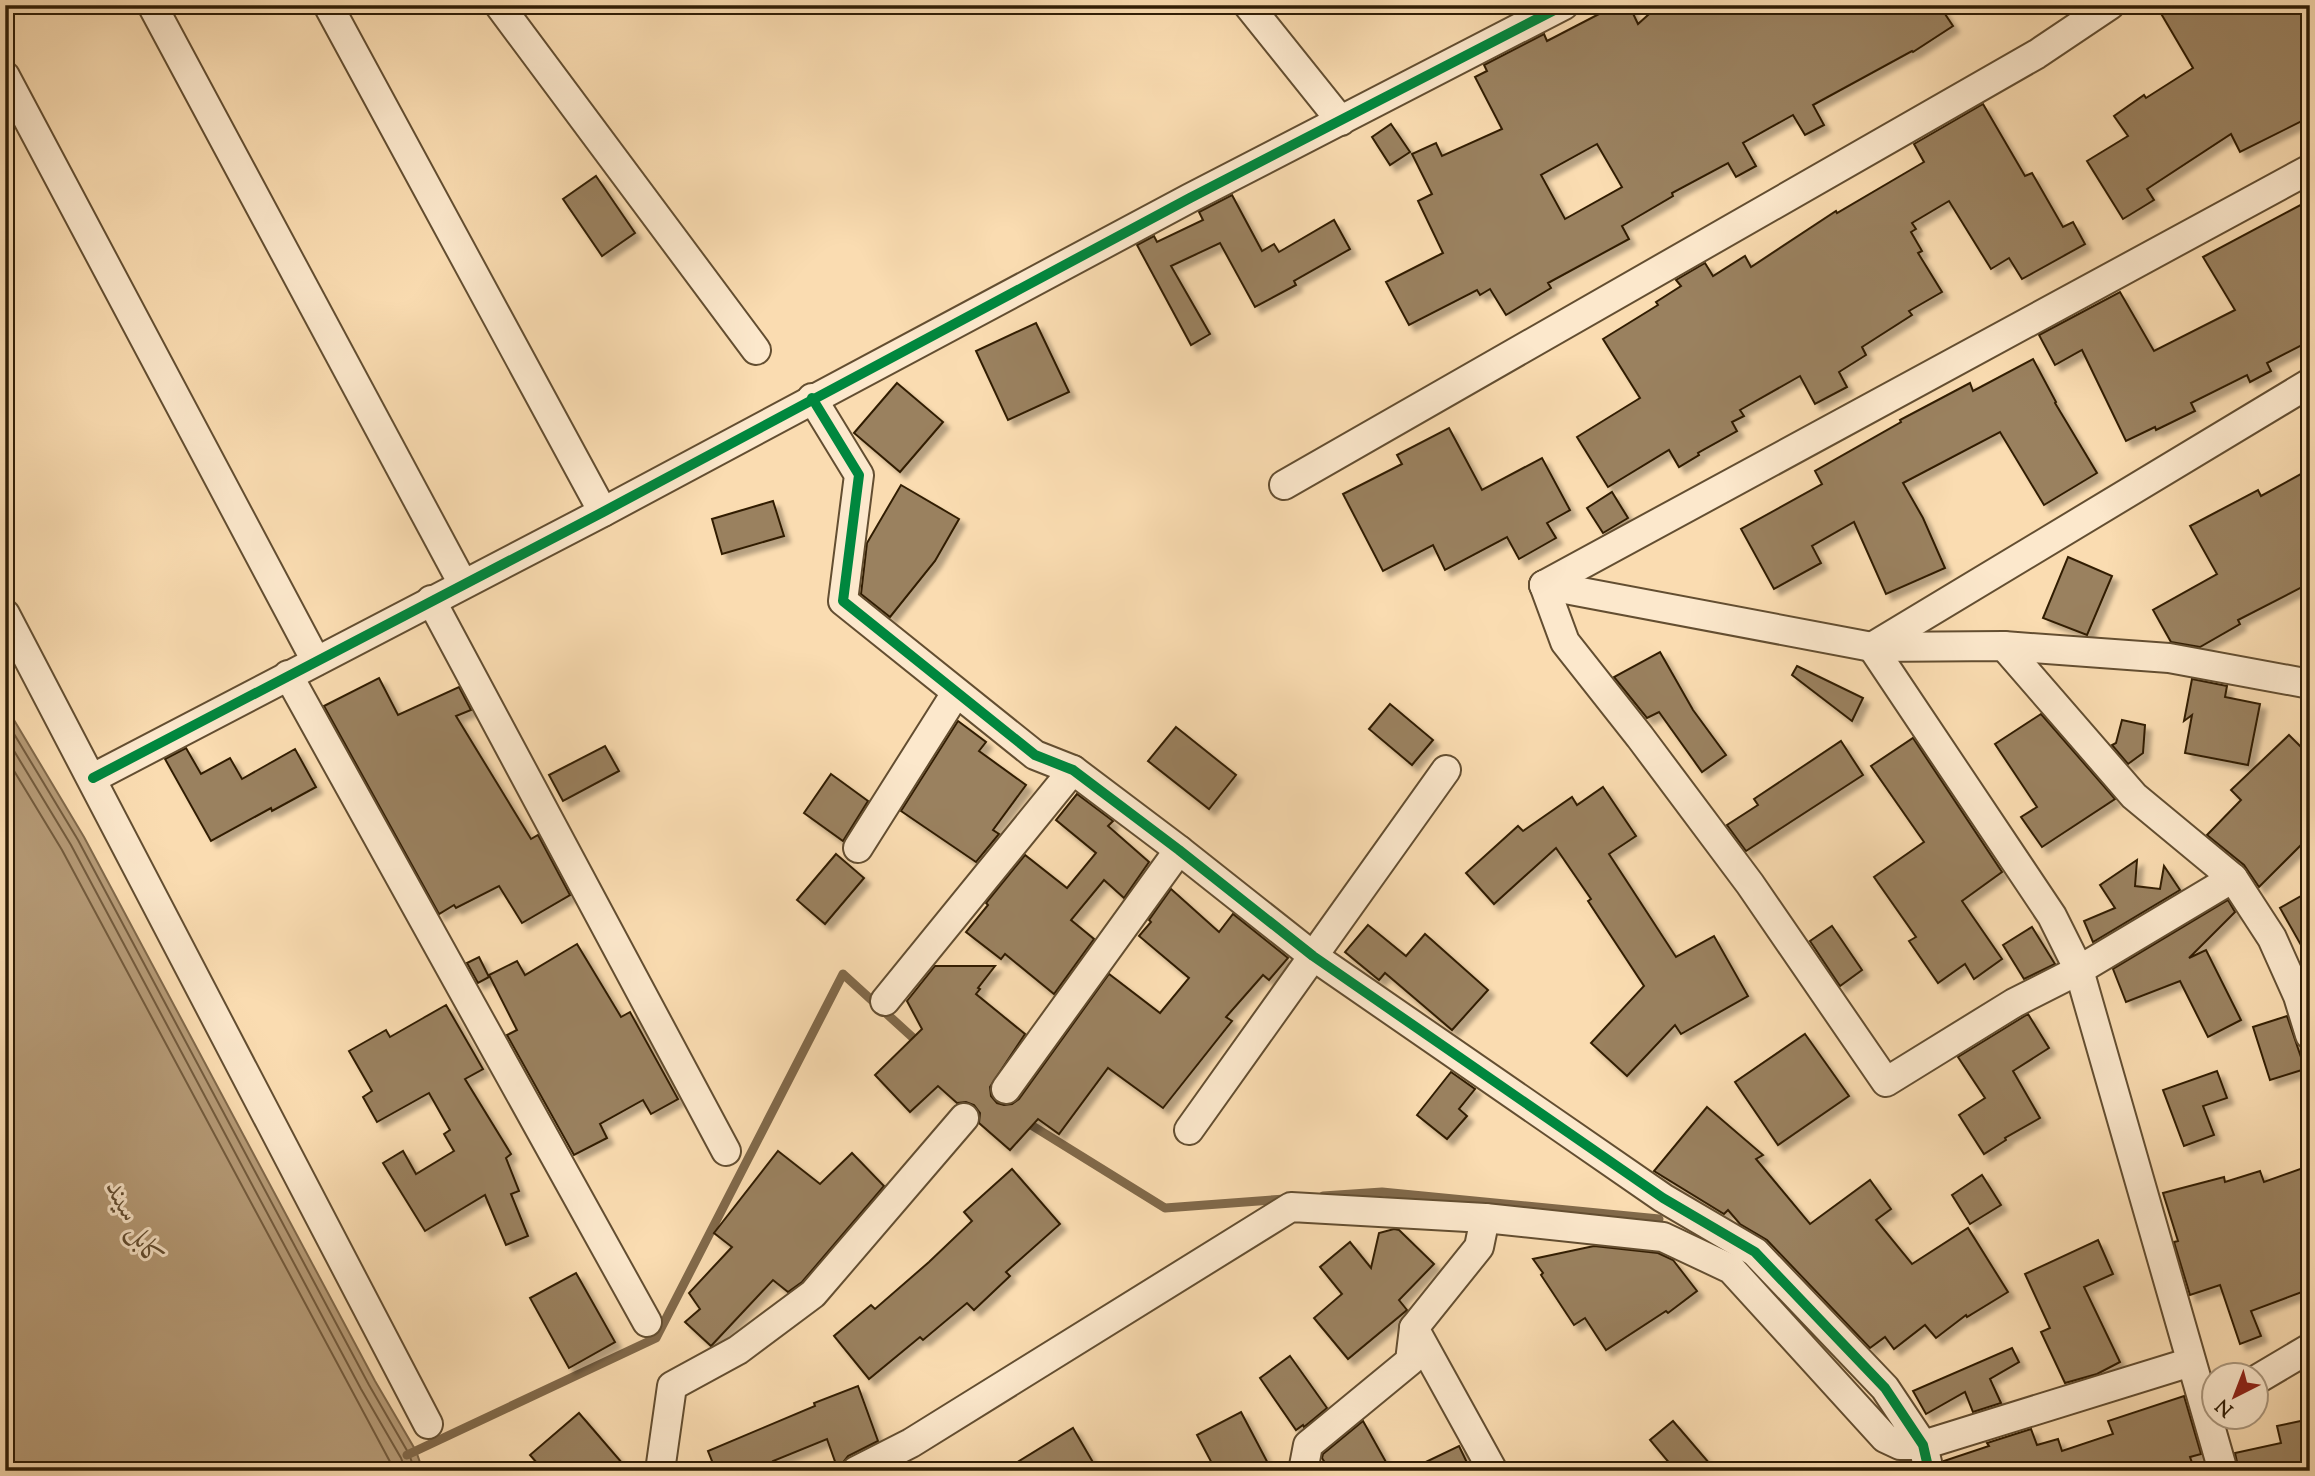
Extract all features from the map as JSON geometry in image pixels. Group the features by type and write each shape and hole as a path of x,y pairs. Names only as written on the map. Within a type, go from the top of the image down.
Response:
{"street":[{"path":"152,5 463,584"},
{"path":"327,5 603,512"},
{"path":"499,5 757,350"},
{"path":"1248,5 1342,121"},
{"path":"93,778 603,512 1190,198 1564,5"},
{"path":"1284,485 2037,54 2110,5"},
{"path":"5,76 316,661"},
{"path":"1544,585 2310,169"},
{"path":"1872,647 2310,383"},
{"path":"812,398 859,475 843,601 1035,755 1073,769 1312,956 1663,1198 1755,1252 1885,1388 1926,1458"},
{"path":"1544,585 1872,647 2004,646 2169,658 2310,684"},
{"path":"1544,585 1565,642 1750,884 1886,1082 2014,1003 2079,970 2233,878"},
{"path":"431,600 726,1151"},
{"path":"5,614 428,1423"},
{"path":"2004,646 2134,796 2233,878 2272,938 2298,996 2310,1035"},
{"path":"1872,647 2052,916 2079,970 2200,1383"},
{"path":"288,675 648,1322"},
{"path":"858,848 956,693"},
{"path":"885,1001 1073,769"},
{"path":"1189,1130 1446,769"},
{"path":"1006,1089 1179,850"},
{"path":"660,1471 672,1387 738,1350 813,1294 964,1118"},
{"path":"856,1471 911,1443 1291,1207 1485,1218 1663,1237 1731,1269 1885,1438 1926,1458 2192,1362"},
{"path":"1303,1471 1308,1445 1410,1361 1414,1328 1479,1247 1485,1218"},
{"path":"1414,1328 1493,1471"},
{"path":"2270,1372 2310,1348"},
{"path":"2214,1430 2223,1471"}],"water":[{"name":"کابل سيند","path":"5,705 84,837 375,1381 416,1451 423,1471 5,1471"}],"building":[{"path":"1597,5 1629,5 1638,24 1659,5 1939,5 1953,26 1913,52 1813,105 1824,125 1805,135 1793,115 1743,143 1756,166 1736,177 1728,163 1672,193 1673,196 1622,226 1629,239 1548,283 1551,288 1506,315 1490,289 1480,295 1477,290 1409,325 1386,282 1443,253 1418,201 1432,194 1412,154 1436,143 1442,156 1502,129 1475,77 1487,71 1484,65 1544,34 1547,41 1601,13","holes":["1597,144 1622,187 1565,219 1541,175"]},
{"path":"2156,5 2310,5 2310,117 2240,152 2231,134 2147,189 2154,200 2123,219 2087,161 2128,136 2114,116 2144,95 2146,98 2193,68"},
{"path":"1983,104 2025,176 2032,173 2063,227 2073,222 2085,244 2022,279 2009,258 1991,269 1949,201 1912,223 1916,229 1911,232 1922,251 1918,253 1942,292 1909,311 1912,315 1862,347 1866,355 1839,372 1847,387 1815,404 1800,376 1740,410 1744,416 1732,422 1737,431 1679,467 1669,450 1608,487 1577,437 1640,398 1603,339 1658,305 1656,302 1681,286 1676,280 1705,263 1713,276 1745,256 1751,267 1836,211 1837,213 1924,162 1914,144"},
{"path":"1391,124 1410,152 1390,165 1372,137"},
{"path":"596,176 635,233 602,256 563,199"},
{"path":"1232,195 1262,251 1274,244 1279,252 1334,220 1350,249 1294,281 1296,285 1255,307 1220,243 1171,266 1210,334 1191,345 1137,245 1154,236 1157,242 1203,220 1199,212"},
{"path":"2310,200 2310,341 2267,363 2271,371 2250,382 2247,375 2191,403 2195,411 2126,441 2082,350 2055,365 2039,335 2120,292 2154,351 2235,310 2203,257"},
{"path":"1036,323 1069,392 1008,420 976,351"},
{"path":"2033,359 2055,403 2097,473 2044,505 2000,432 1903,483 1923,518 1945,568 1886,594 1854,522 1812,546 1821,563 1774,589 1741,529 1822,484 1815,471 1901,422 1900,420 1970,383 1973,391"},
{"path":"897,383 943,422 900,472 854,433"},
{"path":"1449,428 1482,490 1542,458 1570,510 1547,523 1556,538 1519,559 1507,537 1445,570 1433,545 1383,571 1343,494 1402,464 1397,455"},
{"path":"2310,469 2310,583 2238,620 2240,624 2200,647 2171,642 2153,610 2217,574 2190,526 2258,490 2261,496"},
{"path":"901,485 959,519 935,561 890,617 861,594 867,543"},
{"path":"1612,492 1628,518 1603,533 1587,508"},
{"path":"773,501 784,536 722,554 712,519"},
{"path":"2068,557 2112,576 2087,635 2043,618"},
{"path":"1660,652 1693,710 1726,755 1702,772 1659,712 1647,718 1614,677"},
{"path":"1797,666 1863,698 1852,721 1792,675"},
{"path":"379,678 398,715 459,687 471,710 456,716 531,839 538,835 570,895 522,923 499,886 439,914 324,706"},
{"path":"2192,679 2227,686 2225,697 2260,704 2248,765 2185,753 2192,715 2184,721"},
{"path":"1390,704 1433,740 1412,765 1369,729"},
{"path":"2041,714 2115,799 2042,847 2021,817 2037,807 1995,744"},
{"path":"2122,720 2145,725 2143,753 2128,764 2112,745 2116,743"},
{"path":"958,721 986,742 979,751 1026,785 993,830 999,834 976,862 901,811"},
{"path":"1176,727 1236,775 1209,809 1148,761"},
{"path":"2289,735 2310,756 2310,836 2259,887 2244,865 2207,835 2241,800 2231,790"},
{"path":"1913,738 2002,872 1962,901 2002,959 1974,979 1965,964 1938,983 1909,941 1916,937 1874,877 1924,842 1871,766"},
{"path":"1841,741 1863,775 1746,851 1727,825 1758,805 1754,799"},
{"path":"605,746 619,771 563,801 549,775"},
{"path":"186,748 201,774 230,758 242,779 295,749 316,787 211,841 165,759"},
{"path":"831,774 868,801 843,841 804,813"},
{"path":"1603,787 1636,836 1609,854 1676,957 1714,936 1748,996 1681,1034 1675,1025 1627,1076 1591,1043 1644,986 1556,848 1494,904 1466,873 1518,826 1523,831 1572,797 1577,805"},
{"path":"1077,794 1113,821 1108,826 1149,862 1124,898 1104,880 1071,920 1094,939 1054,994 1005,954 1001,959 966,932 1025,855 1067,888 1096,853 1056,820"},
{"path":"836,854 864,878 825,924 797,900"},
{"path":"2137,860 2135,886 2160,889 2164,866 2180,890 2093,942 2084,921 2115,908 2100,885"},
{"path":"1171,889 1219,932 1233,914 1288,958 1269,980 1263,975 1226,1017 1232,1021 1163,1108 1108,1068 1059,1134 1038,1119 1010,1150 979,1123 980,1113 974,1105 957,1103 938,1086 910,1112 875,1075 922,1029 907,1001 935,966 995,966 976,994 1025,1034 990,1087 991,1096 997,1103 1004,1105 1019,1099 1109,974 1160,1013 1189,978 1139,936"},
{"path":"2310,891 2310,961 2280,908"},
{"path":"2228,900 2235,912 2189,958 2206,950 2241,1020 2208,1037 2180,981 2126,1002 2113,969"},
{"path":"1368,925 1406,956 1425,934 1488,990 1452,1030 1385,973 1379,980 1345,952"},
{"path":"1832,926 1862,970 1840,986 1810,941"},
{"path":"2032,927 2055,964 2024,979 2003,945"},
{"path":"577,944 621,1017 630,1012 678,1099 651,1114 643,1100 600,1124 607,1138 574,1155 507,1035 517,1030 489,975 517,961 525,975"},
{"path":"479,957 489,977 478,983 467,963"},
{"path":"446,1005 483,1069 465,1079 511,1154 506,1158 519,1191 511,1194 528,1236 506,1245 485,1195 425,1231 383,1163 403,1151 416,1174 454,1151 444,1134 450,1130 429,1093 377,1122 363,1097 372,1091 349,1051 386,1030 390,1037"},
{"path":"2028,1014 2049,1048 2013,1071 2040,1118 2005,1138 2006,1140 1984,1154 1959,1115 1985,1098 1958,1057"},
{"path":"2287,1016 2305,1069 2270,1080 2253,1027"},
{"path":"1805,1034 1849,1096 1778,1145 1735,1082"},
{"path":"2217,1071 2227,1098 2203,1106 2214,1135 2184,1146 2163,1090"},
{"path":"1451,1072 1475,1089 1459,1109 1467,1116 1447,1139 1417,1115"},
{"path":"1707,1107 1763,1155 1756,1159 1810,1224 1870,1180 1891,1209 1876,1220 1912,1264 1968,1228 2008,1292 1967,1317 1966,1315 1936,1338 1925,1325 1894,1349 1885,1337 1870,1348 1767,1240 1740,1224 1728,1210 1724,1214 1654,1171"},
{"path":"778,1151 820,1184 852,1153 884,1186 802,1282 788,1292 773,1280 711,1346 685,1322 700,1309 689,1293 732,1247 714,1233"},
{"path":"2303,1168 2310,1187 2310,1289 2251,1311 2261,1336 2240,1344 2220,1285 2190,1295 2174,1242 2178,1241 2163,1193 2224,1177 2225,1182 2260,1171 2264,1182"},
{"path":"1012,1169 1060,1224 1006,1272 1010,1276 974,1310 967,1303 923,1340 920,1337 869,1379 834,1336 871,1305 875,1309 929,1262 972,1221 964,1212"},
{"path":"1982,1175 2001,1205 1970,1224 1952,1195"},
{"path":"1399,1230 1434,1264 1399,1300 1407,1310 1348,1359 1314,1318 1342,1294 1320,1267 1350,1242 1371,1268 1379,1233"},
{"path":"2098,1240 2113,1274 2084,1287 2120,1362 2097,1374 2065,1383 2041,1332 2050,1328 2025,1274"},
{"path":"1594,1246 1658,1253 1673,1260 1697,1291 1668,1313 1666,1311 1606,1350 1585,1318 1574,1325 1533,1259"},
{"path":"576,1273 615,1342 569,1368 530,1298"},
{"path":"2012,1348 2019,1362 1990,1379 2001,1403 1973,1412 1965,1392 1926,1414 1913,1391"},
{"path":"1290,1356 1327,1408 1304,1427 1303,1425 1296,1430 1260,1378"},
{"path":"858,1386 878,1441 848,1456 841,1465 837,1467 827,1439 773,1461 777,1471 716,1471 708,1451"},
{"path":"2184,1396 2201,1454 2190,1457 2195,1471 1945,1471 1944,1461 2031,1429 2037,1445 2058,1439 2062,1451 2113,1434 2108,1421"},
{"path":"1241,1412 1272,1471 1216,1471 1197,1435"},
{"path":"579,1413 629,1471 544,1471 530,1455"},
{"path":"2310,1419 2310,1471 2239,1471 2235,1453 2281,1443 2277,1426"},
{"path":"1363,1421 1391,1471 1330,1471 1322,1458 1323,1454"},
{"path":"1673,1421 1716,1471 1676,1471 1650,1440"},
{"path":"1073,1428 1098,1471 1003,1471"},
{"path":"1459,1446 1471,1471 1407,1471"}],"waterway":[{"path":"407,1455 656,1338 843,974 922,1046"},
{"path":"1023,1120 1165,1208 1285,1199"},
{"path":"1323,1196 1382,1192 1659,1219"}],"cycle path":[{"path":"93,778 603,512 1190,198 1564,5"},
{"path":"812,398 859,475 843,601 1035,755 1073,770 1313,956 1663,1198 1755,1252 1885,1388 1923,1445 1929,1471"}]}
